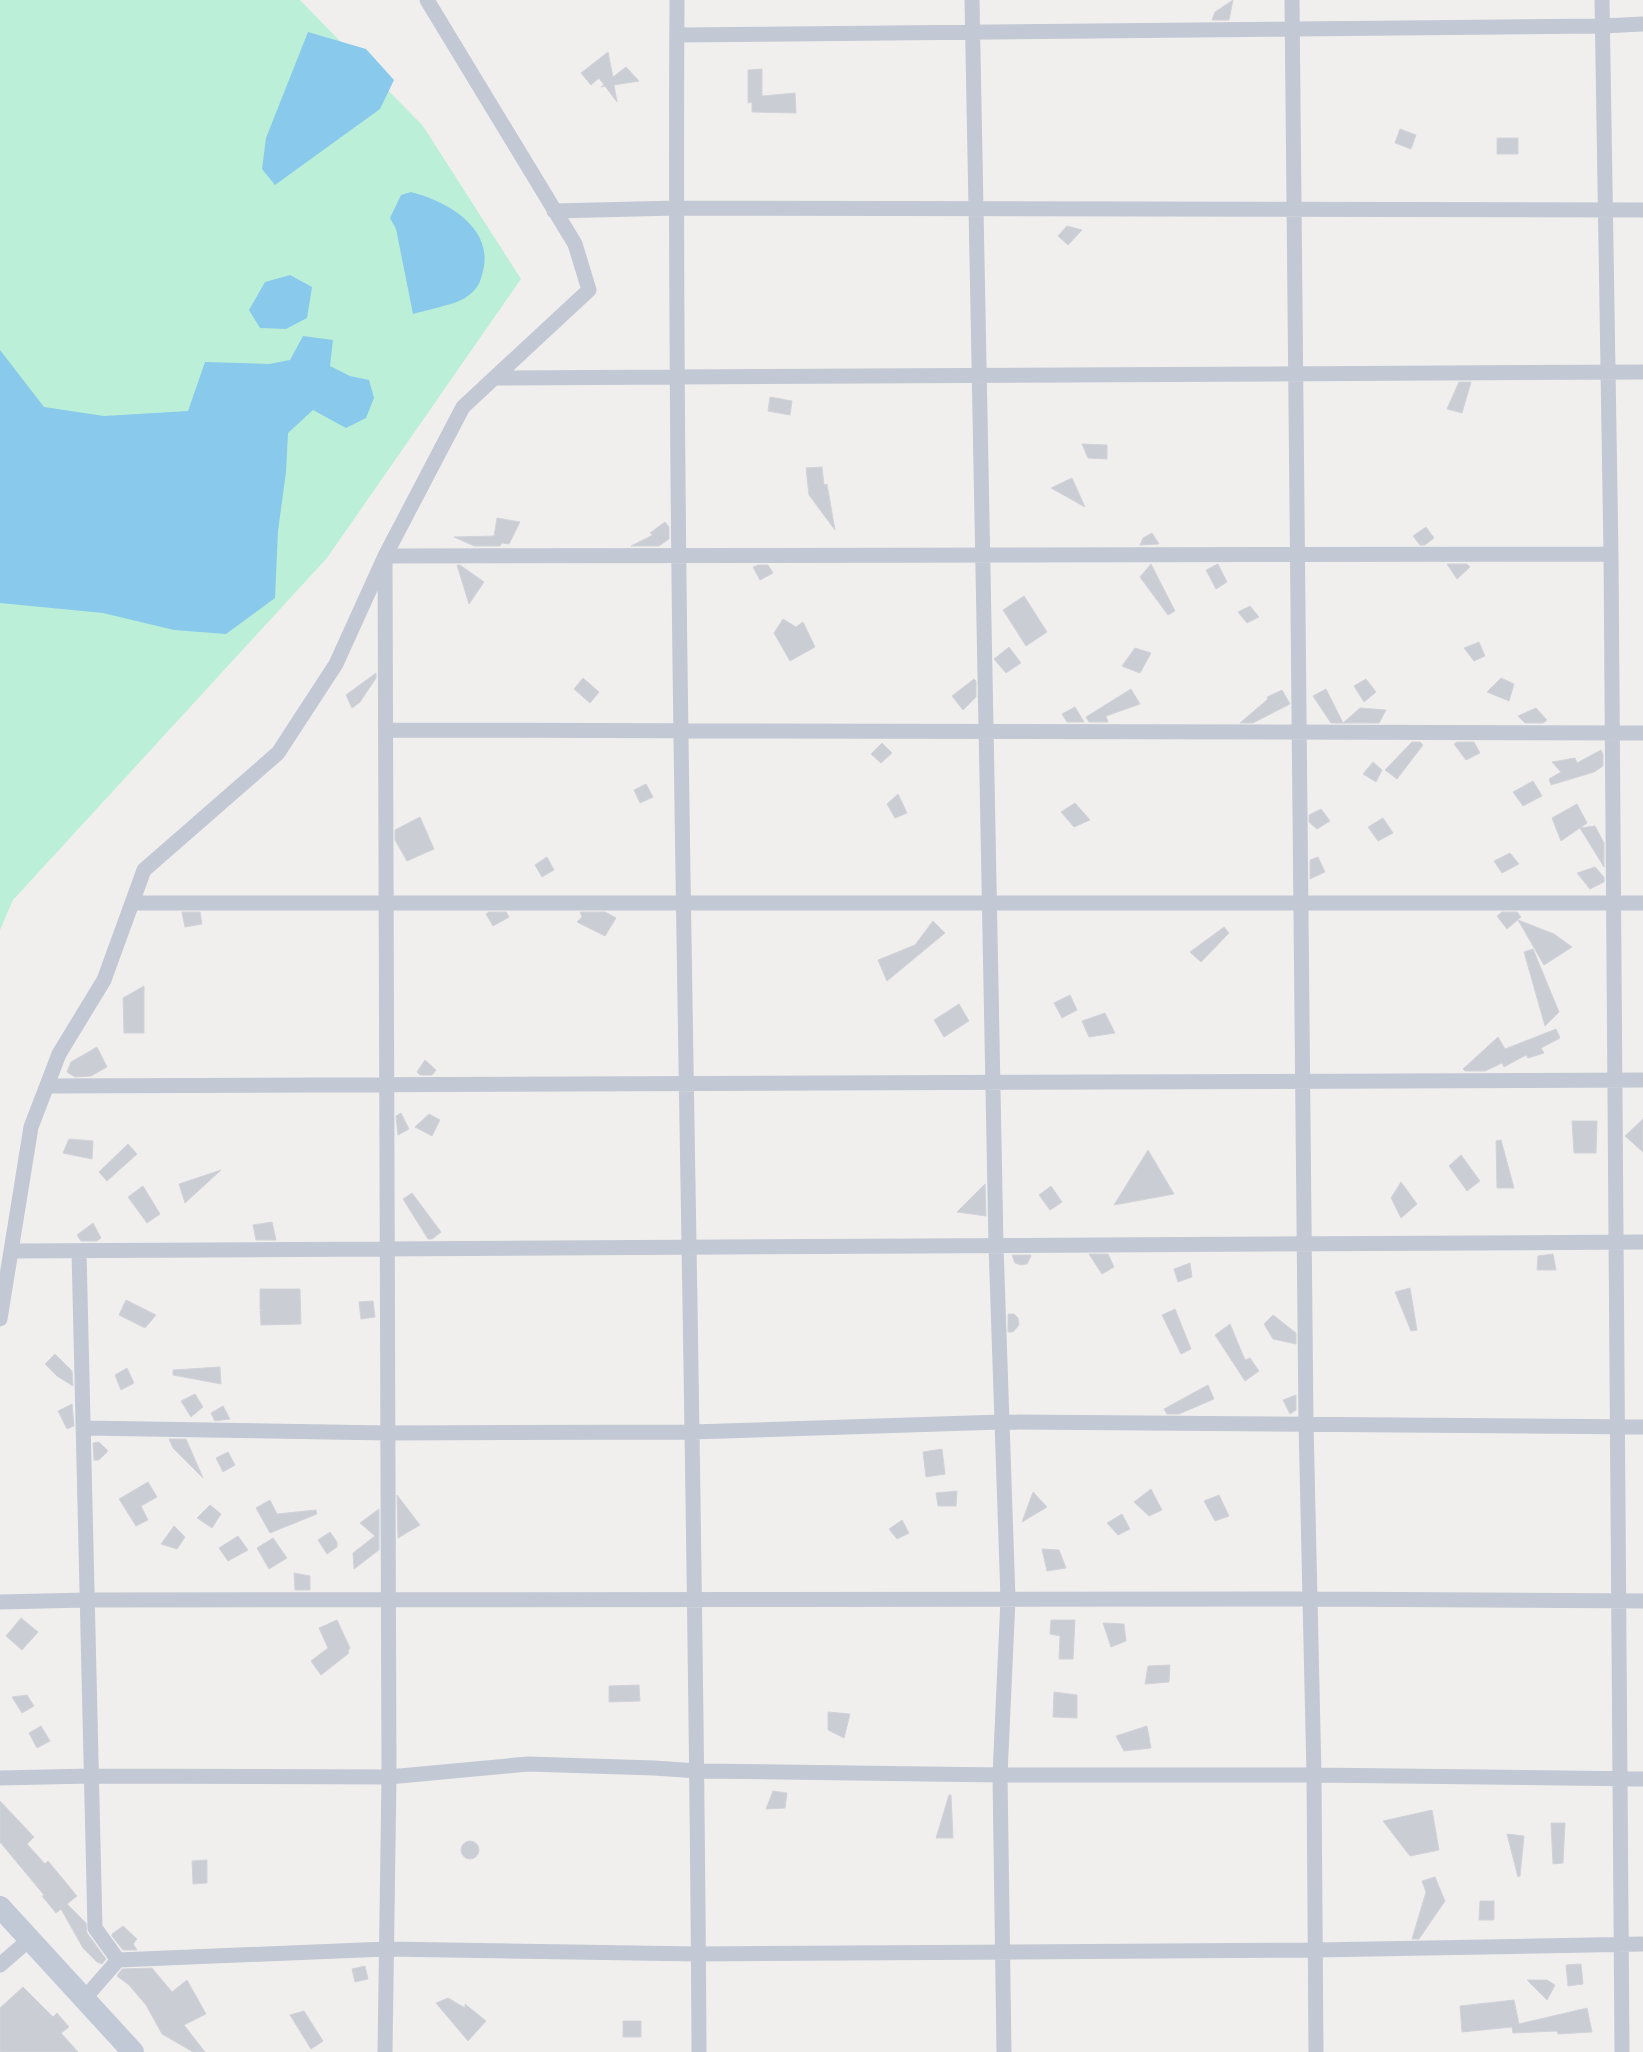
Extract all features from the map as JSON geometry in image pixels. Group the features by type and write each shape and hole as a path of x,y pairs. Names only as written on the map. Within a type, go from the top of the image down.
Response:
{"street":[{"path":"0,1319 31,1127 59,1054 104,980 144,870 278,754 336,664 385,556 463,407 589,290 575,244 427,0"},
{"path":"677,0 678,557 698,1771 699,2052"},
{"path":"972,0 996,1246 1008,1599 1000,1775 1004,2052"},
{"path":"1292,0 1302,1081 1306,1423 1314,1775 1316,2052"},
{"path":"1602,0 1611,554 1622,2052"},
{"path":"677,35 1602,26 1643,24"},
{"path":"554,211 677,208 1643,210"},
{"path":"494,378 1643,372"},
{"path":"385,556 1611,554"},
{"path":"385,556 389,1777 385,2052"},
{"path":"386,730 1643,733"},
{"path":"132,903 1643,903"},
{"path":"47,1086 1643,1080"},
{"path":"11,1251 1643,1242"},
{"path":"79,1251 95,1928 118,1960"},
{"path":"83,1428 388,1433 692,1432 1001,1422 1643,1427"},
{"path":"0,1602 87,1600 1310,1599 1643,1602"},
{"path":"0,1778 92,1776 389,1777 528,1764 698,1771 1643,1779"},
{"path":"0,1907 133,2052"},
{"path":"0,1965 30,1939"},
{"path":"84,1999 118,1960 386,1949 698,1954 1316,1950 1643,1944"}],"green space":[{"path":"0,0 300,0 423,126 521,279 327,558 13,900 0,930"}],"water":[{"path":"308,32 366,49 394,80 380,109 275,185 262,169 266,138"},
{"path":"411,192 439,202 464,218 474,229 481,241 484,255 481,280 469,295 460,301 413,314 396,229 390,218 401,195"},
{"path":"290,275 312,287 307,318 286,329 260,328 249,310 265,282"},
{"path":"303,336 333,340 330,366 350,376 369,380 374,398 366,418 346,428 313,410 288,433 286,472 278,531 275,598 226,634 174,630 103,613 0,603 0,350 44,407 104,416 188,411 205,362 269,364 290,360"}],"building":[{"path":"1233,0 1229,20 1212,20 1215,12"},
{"path":"608,52 613,77 626,67 639,81 614,85 617,102 605,86 601,87 604,85 599,78 591,85 581,73"},
{"path":"762,69 762,96 795,93 796,113 752,112 752,102 748,103 748,70"},
{"path":"1400,129 1416,135 1411,149 1395,143"},
{"path":"1497,138 1518,138 1518,154 1497,154"},
{"path":"1067,226 1082,230 1068,245 1058,236"},
{"path":"1459,382 1471,382 1462,413 1447,409"},
{"path":"770,397 792,401 790,415 768,411"},
{"path":"1082,444 1107,445 1107,459 1088,458"},
{"path":"822,467 824,485 827,484 835,530 809,495 806,468"},
{"path":"1072,478 1085,507 1051,488"},
{"path":"497,518 520,522 509,544 474,546 454,537 494,536"},
{"path":"665,522 669,527 669,539 659,546 631,546 653,535 650,533"},
{"path":"1426,527 1434,538 1425,545 1420,545 1413,536"},
{"path":"1152,533 1159,544 1140,545 1143,538"},
{"path":"1151,564 1175,611 1168,615 1140,577"},
{"path":"1218,564 1227,582 1216,589 1206,570"},
{"path":"1447,564 1467,564 1470,567 1457,579"},
{"path":"457,565 460,565 484,582 469,604"},
{"path":"768,565 773,573 760,580 753,567"},
{"path":"1024,596 1047,632 1026,646 1003,610"},
{"path":"1250,606 1259,617 1247,623 1238,612"},
{"path":"783,619 796,627 803,622 815,647 790,661 774,633"},
{"path":"1479,642 1485,656 1474,661 1464,648"},
{"path":"1009,647 1021,663 1006,673 994,659"},
{"path":"1135,648 1151,653 1140,673 1122,666"},
{"path":"376,673 376,678 360,702 352,708 346,695"},
{"path":"583,678 599,692 590,703 574,689"},
{"path":"1501,678 1514,684 1509,701 1487,692"},
{"path":"974,679 976,681 976,697 963,710 952,696"},
{"path":"1366,679 1376,692 1364,702 1354,686"},
{"path":"1131,689 1140,704 1106,716 1108,722 1089,722 1086,717"},
{"path":"1326,689 1343,723 1331,723 1313,696"},
{"path":"1282,690 1290,704 1253,723 1240,723 1268,699 1267,697"},
{"path":"1075,707 1084,722 1067,722 1062,714"},
{"path":"1360,708 1386,710 1379,723 1343,723"},
{"path":"1536,708 1547,720 1543,723 1525,723 1518,716"},
{"path":"1412,742 1420,742 1423,745 1397,779 1385,770"},
{"path":"1457,742 1474,742 1480,753 1466,760 1454,744"},
{"path":"882,743 892,753 881,763 871,754"},
{"path":"1601,750 1603,766 1594,772 1551,785 1549,779 1561,772 1552,762 1575,758 1577,763"},
{"path":"1373,762 1382,770 1376,782 1363,774"},
{"path":"1533,781 1542,796 1523,806 1513,792"},
{"path":"646,784 653,797 640,803 634,790"},
{"path":"898,794 907,813 895,818 887,804"},
{"path":"1075,803 1090,820 1074,827 1061,812"},
{"path":"1577,804 1587,823 1561,841 1552,818"},
{"path":"1321,809 1330,821 1317,829 1309,822 1309,815"},
{"path":"420,817 434,849 407,861 395,840 395,830"},
{"path":"1383,818 1393,833 1378,841 1368,827"},
{"path":"1595,826 1604,843 1604,867 1580,828"},
{"path":"1510,853 1519,864 1502,873 1494,861"},
{"path":"547,857 554,870 542,877 535,865"},
{"path":"1318,857 1325,872 1310,879 1310,860"},
{"path":"1595,867 1604,877 1604,882 1590,889 1577,873"},
{"path":"182,912 200,912 202,924 185,927"},
{"path":"489,912 506,912 509,917 493,926 486,914"},
{"path":"580,912 605,912 616,918 605,936 577,922 582,917"},
{"path":"1502,912 1517,912 1521,917 1507,929 1497,916"},
{"path":"1518,920 1554,934 1572,947 1544,965"},
{"path":"933,921 945,933 887,981 878,960 915,945"},
{"path":"1224,927 1229,933 1201,962 1190,952"},
{"path":"1533,949 1559,1012 1545,1026 1524,952"},
{"path":"144,986 144,1033 124,1033 123,998"},
{"path":"1070,995 1077,1010 1062,1018 1054,1003"},
{"path":"959,1004 969,1021 944,1037 934,1020"},
{"path":"1105,1013 1115,1033 1089,1037 1082,1021"},
{"path":"1556,1029 1560,1038 1541,1048 1544,1053 1528,1058 1526,1055 1504,1067 1502,1063 1485,1071 1465,1071 1463,1069 1498,1037 1505,1049"},
{"path":"97,1047 107,1067 91,1076 75,1077 67,1072 71,1062"},
{"path":"425,1060 436,1070 432,1075 420,1075 417,1072"},
{"path":"401,1113 409,1129 398,1135 396,1116"},
{"path":"429,1114 440,1120 432,1136 415,1127"},
{"path":"1643,1119 1643,1152 1625,1136"},
{"path":"1572,1121 1597,1121 1596,1153 1574,1153"},
{"path":"69,1139 93,1141 92,1159 63,1153"},
{"path":"1501,1140 1514,1188 1497,1188 1496,1141"},
{"path":"128,1144 137,1154 107,1181 99,1172"},
{"path":"1148,1150 1174,1194 1114,1205"},
{"path":"1461,1155 1480,1181 1467,1191 1449,1166"},
{"path":"221,1170 185,1203 179,1184"},
{"path":"1401,1182 1417,1204 1401,1218 1391,1198"},
{"path":"985,1184 986,1216 957,1212"},
{"path":"143,1186 160,1214 147,1223 128,1197"},
{"path":"1051,1186 1062,1202 1050,1210 1039,1195"},
{"path":"412,1193 441,1232 432,1239 428,1239 403,1199"},
{"path":"272,1222 276,1240 256,1240 253,1225"},
{"path":"93,1223 101,1238 97,1241 81,1241 77,1235"},
{"path":"1089,1254 1108,1254 1114,1267 1102,1274"},
{"path":"1553,1254 1556,1270 1537,1270 1538,1256"},
{"path":"1012,1255 1031,1256 1027,1264 1021,1265 1015,1263"},
{"path":"1190,1263 1192,1277 1178,1282 1174,1269"},
{"path":"1410,1288 1417,1330 1411,1331 1395,1292"},
{"path":"260,1289 300,1289 301,1324 261,1325 260,1311 263,1310 260,1310"},
{"path":"126,1300 156,1315 145,1328 119,1315"},
{"path":"373,1301 375,1317 361,1319 359,1302"},
{"path":"1175,1309 1191,1349 1181,1354 1162,1315"},
{"path":"1008,1314 1014,1314 1018,1318 1019,1325 1013,1332 1008,1332"},
{"path":"1273,1315 1296,1333 1296,1344 1273,1339 1264,1324"},
{"path":"1230,1324 1245,1360 1250,1358 1259,1371 1245,1381 1215,1335"},
{"path":"55,1354 72,1371 73,1386 57,1376 45,1364"},
{"path":"220,1367 221,1384 173,1375 173,1370"},
{"path":"127,1368 134,1383 121,1390 115,1375"},
{"path":"1208,1385 1214,1399 1179,1414 1167,1414 1164,1409"},
{"path":"195,1394 203,1407 191,1417 181,1401"},
{"path":"1296,1395 1296,1410 1290,1414 1283,1400"},
{"path":"72,1404 74,1426 67,1429 58,1411"},
{"path":"223,1406 230,1419 215,1421 211,1413"},
{"path":"169,1439 186,1439 203,1478 173,1448"},
{"path":"99,1442 108,1451 99,1460 94,1460 93,1443"},
{"path":"942,1449 945,1474 926,1477 923,1452"},
{"path":"228,1452 235,1465 223,1472 216,1458"},
{"path":"148,1482 157,1497 141,1506 148,1520 136,1526 119,1499"},
{"path":"1151,1489 1162,1510 1149,1516 1134,1502"},
{"path":"957,1491 956,1506 938,1506 936,1493"},
{"path":"1033,1492 1047,1507 1022,1522"},
{"path":"397,1495 420,1525 398,1538"},
{"path":"1219,1495 1229,1516 1215,1521 1204,1501"},
{"path":"270,1500 277,1514 316,1510 317,1514 270,1533 256,1508"},
{"path":"210,1505 221,1514 212,1528 197,1518"},
{"path":"379,1509 379,1550 354,1569 353,1553 375,1536 360,1523"},
{"path":"1122,1514 1130,1529 1118,1535 1107,1523"},
{"path":"902,1520 909,1533 897,1539 889,1529"},
{"path":"174,1526 185,1537 177,1549 161,1544"},
{"path":"330,1532 337,1542 337,1547 327,1554 318,1540"},
{"path":"238,1536 248,1550 228,1561 219,1548"},
{"path":"273,1538 287,1558 269,1569 257,1548"},
{"path":"1042,1549 1059,1550 1066,1568 1047,1571"},
{"path":"294,1573 310,1576 310,1590 295,1590"},
{"path":"21,1618 38,1632 22,1650 6,1636"},
{"path":"337,1620 350,1648 349,1653 321,1675 311,1661 328,1648 319,1628"},
{"path":"1051,1620 1075,1620 1073,1659 1059,1659 1060,1636 1050,1634"},
{"path":"1103,1623 1124,1624 1126,1641 1111,1647"},
{"path":"1170,1665 1169,1682 1145,1684 1148,1666"},
{"path":"639,1685 640,1701 609,1702 609,1686"},
{"path":"1054,1692 1077,1695 1077,1718 1053,1717"},
{"path":"27,1695 34,1706 22,1713 12,1697"},
{"path":"828,1712 850,1714 844,1738 828,1730"},
{"path":"41,1726 50,1741 37,1748 29,1733"},
{"path":"1147,1726 1151,1748 1124,1751 1116,1736"},
{"path":"773,1791 787,1793 785,1808 766,1809"},
{"path":"949,1795 951,1795 953,1838 936,1838"},
{"path":"0,1801 34,1837 27,1844 45,1864 48,1861 77,1896 67,1904 86,1923 87,1933 106,1959 102,1964 97,1962 83,1948 61,1909 56,1913 42,1896 44,1895 0,1842"},
{"path":"1432,1810 1439,1850 1410,1856 1383,1821"},
{"path":"1551,1823 1565,1823 1563,1863 1553,1864"},
{"path":"1507,1834 1524,1836 1520,1876 1518,1877"},
{"path":"470,1841 476,1844 479,1850 476,1856 470,1859 464,1856 461,1850 464,1844"},
{"path":"207,1860 207,1883 193,1884 192,1861"},
{"path":"1435,1877 1445,1901 1419,1939 1412,1939 1426,1892 1422,1881"},
{"path":"1480,1901 1494,1901 1494,1920 1479,1920"},
{"path":"123,1926 137,1939 133,1944 137,1950 123,1950 112,1936"},
{"path":"1581,1964 1583,1984 1568,1986 1566,1965"},
{"path":"365,1966 368,1979 355,1982 352,1969"},
{"path":"152,1968 172,1992 187,1980 206,2014 184,2025 205,2052 193,2052 162,2034 146,2005 129,1985 117,1976 122,1969"},
{"path":"1527,1980 1547,1980 1555,1985 1547,2000"},
{"path":"23,1987 53,2017 57,2013 69,2027 61,2033 78,2052 0,2052 0,2008"},
{"path":"448,1998 465,2008 465,2004 486,2021 468,2041 436,2003"},
{"path":"1514,2000 1519,2024 1587,2008 1592,2032 1558,2034 1557,2031 1513,2033 1512,2027 1462,2032 1460,2006"},
{"path":"304,2011 323,2041 311,2049 290,2015"},
{"path":"623,2021 641,2021 641,2037 623,2037"}]}
